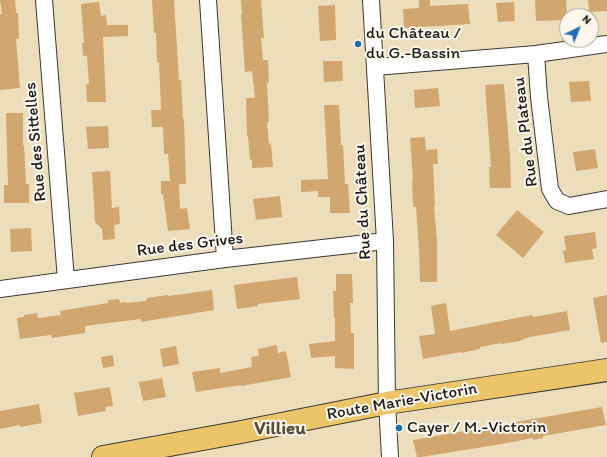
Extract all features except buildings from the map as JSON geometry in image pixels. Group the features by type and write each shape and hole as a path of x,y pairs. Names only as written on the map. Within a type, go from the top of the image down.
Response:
{"main road":[{"name":"Route Marie-Victorin","path":"102,457 241,432 387,403 607,370"}],"street":[{"name":"Rue des Sittelles","path":"44,0 66,280"},
{"path":"208,0 225,259"},
{"name":"Rue du Château","path":"371,0 385,241 387,403 390,457"},
{"path":"375,67 536,54 607,44"},
{"name":"Rue du Plateau","path":"536,54 539,97 550,189 557,201 569,206 607,199"},
{"name":"Rue des Grives","path":"0,289 225,259 385,241"}],"place":[{"name":"du Château / du G.-Bassin","path":"358,44"},
{"name":"Cayer / M.-Victorin","path":"399,428"}],"district":[{"name":"Villieu","path":"280,429"}]}
